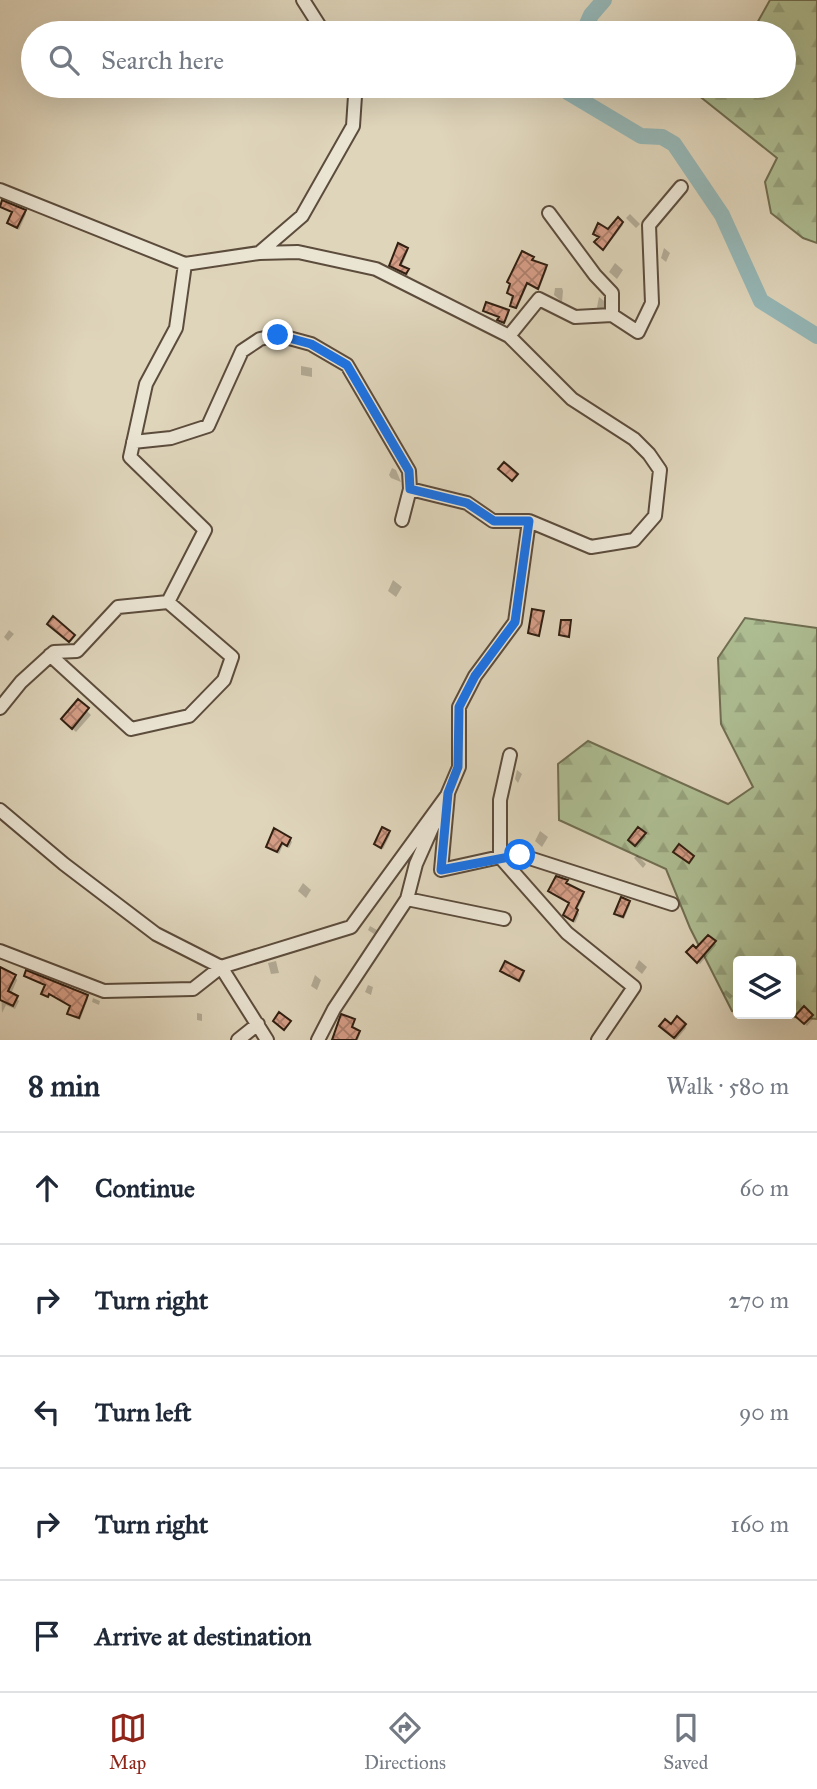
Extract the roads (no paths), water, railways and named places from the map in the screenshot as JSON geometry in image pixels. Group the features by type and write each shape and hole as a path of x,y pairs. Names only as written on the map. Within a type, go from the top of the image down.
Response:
{"street":[{"path":"303,0 316,21"},
{"path":"259,253 302,216 353,127 355,98"},
{"path":"509,336 539,299 575,317 612,316 638,332 652,303 649,225 681,187"},
{"path":"0,190 185,264 259,253 298,252 376,269 509,336 572,399 635,439 660,470 655,516 634,540 591,547 529,521 494,521 467,503 410,489"},
{"path":"549,213 595,275 612,293 612,316"},
{"path":"168,602 205,530 130,457 146,384 176,328 185,264"},
{"path":"133,442 171,438 208,426 242,351 260,339 278,335 311,344 347,365 409,471 410,489 402,520"},
{"path":"318,1040 334,1009 407,899 416,864 458,767 459,707 475,676 515,622 529,521"},
{"path":"0,708 50,655 54,652 77,651 118,607 168,602 232,657 224,680 189,716 131,729 50,655"},
{"path":"510,755 500,800 500,858 568,933 634,986 598,1040"},
{"path":"448,793 441,870 520,855 673,904"},
{"path":"0,951 104,991 193,989 221,967 351,927 448,793"},
{"path":"0,810 64,864 156,934 221,967 267,1040"},
{"path":"407,899 504,919"},
{"path":"238,1040 258,1024"}],"waterway":[{"path":"588,21 604,0"},
{"path":"577,98 641,136 662,137 674,144 722,215 761,301 817,336"}]}
